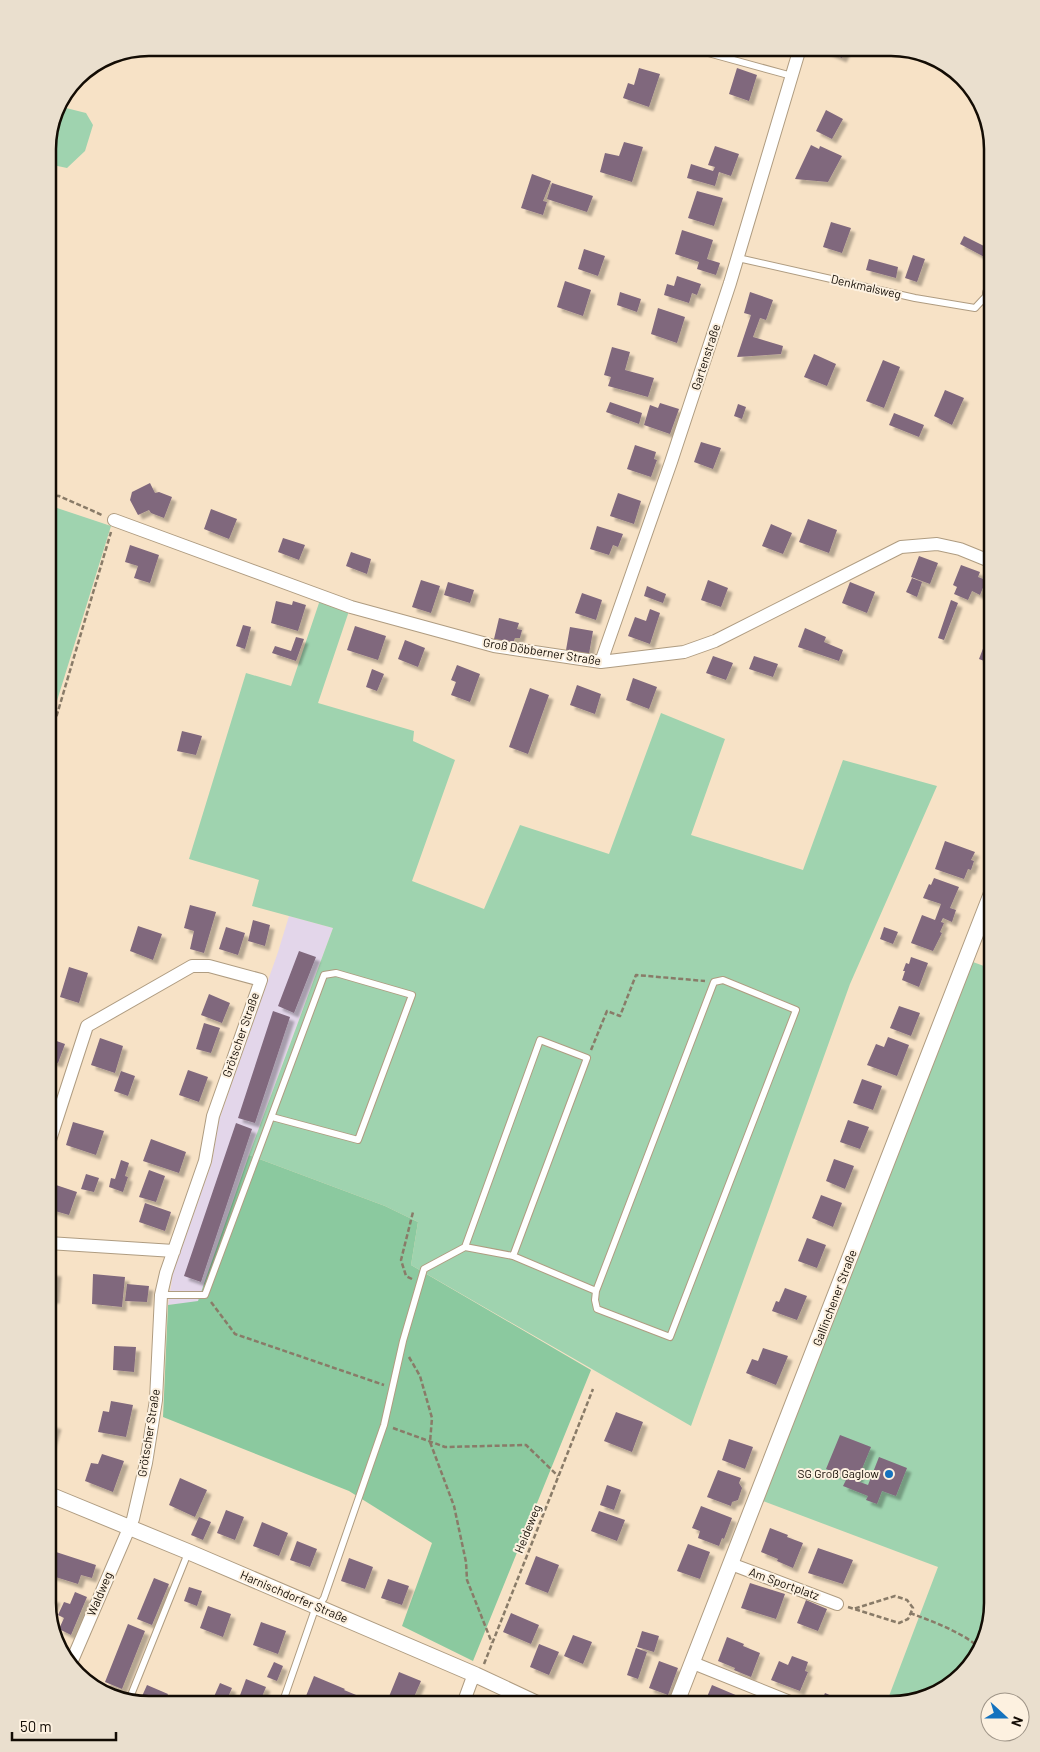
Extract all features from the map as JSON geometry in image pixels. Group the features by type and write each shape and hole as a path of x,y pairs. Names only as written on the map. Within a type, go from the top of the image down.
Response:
{"street":[{"name":"Gartenstraße","path":"601,662 671,462 738,258 798,56"},
{"name":"Groß Döbberner Straße","path":"114,520 351,607 494,646 601,662 684,652 715,641 901,547 937,544 960,549 984,559"},
{"name":"Gallinchener Straße","path":"679,1696 984,913"},
{"name":"Grötscher Straße","path":"56,1121 87,1026 192,966 209,966 261,980 213,1116 205,1161 166,1273 161,1295 156,1400 146,1462 133,1519 129,1526"},
{"path":"56,1244 174,1251"},
{"name":"Harnischdorfer Straße","path":"56,1497 317,1606 521,1696"},
{"name":"Waldweg","path":"74,1657 129,1526"},
{"name":"Am Sportplatz","path":"731,1564 837,1604"},
{"path":"693,1663 776,1696"},
{"path":"466,1696 476,1675"}],"lane":[{"path":"719,56 792,76"},
{"name":"Denkmalsweg","path":"738,258 915,298 975,308 984,298"},
{"path":"161,1295 205,1295 324,975 336,973 412,995 358,1140 272,1117"},
{"path":"723,980 796,1010 670,1337 597,1309 596,1291 714,982 723,980"},
{"path":"465,1247 540,1040 587,1058 513,1256"},
{"path":"285,1696 317,1606 324,1598 384,1425 403,1342 424,1269 465,1247 513,1256 596,1291"},
{"path":"131,1694 189,1552"}],"path":[{"path":"56,496 114,520 56,718"},
{"path":"587,1058 607,1011 620,1016 636,975 714,982"},
{"path":"413,1212 401,1260 406,1276 420,1282"},
{"path":"205,1295 235,1334 392,1388"},
{"path":"403,1342 406,1352 420,1376 432,1418 430,1442 454,1506 466,1562 467,1580 492,1643"},
{"name":"Heideweg","path":"476,1675 482,1668 593,1389"},
{"path":"384,1425 445,1447 526,1445 558,1476"},
{"path":"837,1604 853,1609 899,1623 908,1619 912,1608 907,1600 895,1596 853,1609"},
{"path":"910,1613 942,1626 974,1643"}],"shaded area":[{"path":"289,916 333,928 249,1155 198,1302 168,1305 173,1273 212,1162 219,1120"}],"green space":[{"path":"66,108 86,113 93,125 85,151 67,168 56,166 56,143 59,125"},
{"path":"56,508 111,526 56,704"},
{"path":"320,600 349,611 318,703 414,731 413,741 455,760 412,881 484,909 520,825 609,854 661,713 725,739 691,835 803,870 843,760 937,786 850,984 691,1426 411,1265 418,1222 385,1206 249,1155 333,928 252,906 259,880 189,859 246,673 291,686"},
{"path":"973,962 984,966 984,1603 979,1633 968,1655 961,1664 943,1680 926,1689 915,1693 889,1696 938,1567 763,1501"},
{"path":"249,1155 385,1206 418,1222 411,1265 591,1370 473,1661 402,1626 432,1543 349,1491 163,1417 168,1305 198,1301"}],"building":[{"path":"639,68 660,74 649,107 623,98 628,83 634,85"},
{"path":"737,68 757,75 749,101 729,94"},
{"path":"826,110 843,119 832,139 816,131"},
{"path":"624,142 643,147 632,182 600,172 605,153 619,156"},
{"path":"811,145 819,149 820,146 842,156 828,182 795,179"},
{"path":"715,146 739,154 731,176 719,172 715,186 687,178 691,164 713,171 715,167 708,165"},
{"path":"532,174 551,181 543,201 547,202 543,215 521,208"},
{"path":"552,183 593,196 587,212 547,199"},
{"path":"697,191 723,198 714,226 688,218"},
{"path":"831,222 851,228 842,253 823,247"},
{"path":"682,230 713,240 707,259 720,263 716,275 697,269 699,262 675,254"},
{"path":"964,236 984,246 984,257 960,244"},
{"path":"584,249 605,256 598,276 578,269"},
{"path":"913,255 925,259 917,282 905,278"},
{"path":"869,259 898,267 896,278 866,270"},
{"path":"677,276 701,284 697,295 692,293 689,303 664,295 667,284 674,286"},
{"path":"565,281 591,290 583,316 557,307"},
{"path":"620,292 641,299 637,312 617,305"},
{"path":"750,292 773,300 766,320 760,318 753,337 783,346 781,354 737,357 751,315 744,313"},
{"path":"658,308 685,317 677,343 651,334"},
{"path":"612,347 630,352 625,370 654,378 648,397 608,386 611,377 604,375"},
{"path":"814,354 836,364 827,386 804,377"},
{"path":"883,360 900,367 884,408 866,401"},
{"path":"945,390 964,398 952,425 934,416"},
{"path":"610,402 642,413 639,424 606,412"},
{"path":"660,403 679,409 670,434 644,425 650,405 658,408"},
{"path":"738,404 746,407 742,419 734,416"},
{"path":"894,413 924,425 919,437 889,425"},
{"path":"701,442 721,448 713,469 694,462"},
{"path":"635,445 656,452 654,459 657,460 651,477 627,469"},
{"path":"150,483 155,493 159,492 172,497 164,518 151,513 149,510 138,515 130,500 132,492"},
{"path":"618,493 641,501 634,524 610,516"},
{"path":"211,509 237,519 229,539 204,529"},
{"path":"808,519 837,530 829,553 799,542"},
{"path":"771,524 792,533 783,554 762,546"},
{"path":"597,526 623,534 618,547 613,545 609,555 590,549"},
{"path":"283,538 305,545 299,560 278,552"},
{"path":"130,545 159,555 150,583 134,578 138,566 125,562"},
{"path":"351,552 371,559 367,574 346,566"},
{"path":"919,556 938,563 930,584 911,577"},
{"path":"961,565 980,572 978,577 984,579 980,595 972,591 968,600 954,594 957,587 953,585"},
{"path":"912,578 922,582 917,597 906,592"},
{"path":"421,580 440,586 431,613 412,607"},
{"path":"708,580 728,588 721,607 701,600"},
{"path":"448,582 474,590 470,603 444,595"},
{"path":"850,582 875,592 867,613 842,603"},
{"path":"647,586 666,594 663,603 644,596"},
{"path":"582,593 602,600 596,620 575,613"},
{"path":"951,600 958,603 944,640 938,638"},
{"path":"276,601 292,605 293,601 306,605 298,631 271,623"},
{"path":"650,609 660,613 650,644 628,636 635,617 646,621"},
{"path":"499,618 519,623 517,629 522,630 520,638 515,638 513,643 494,639"},
{"path":"243,625 251,627 245,649 236,646"},
{"path":"355,626 386,636 378,660 347,650"},
{"path":"570,627 593,631 589,654 566,650"},
{"path":"805,628 826,637 824,642 843,650 839,661 798,647"},
{"path":"296,637 304,639 296,661 272,653 275,646 291,651"},
{"path":"405,640 425,648 418,667 398,659"},
{"path":"984,646 984,661 979,659"},
{"path":"713,656 733,663 726,680 706,673"},
{"path":"754,656 778,664 773,677 749,669"},
{"path":"457,665 480,674 470,702 451,695 456,682 451,680"},
{"path":"372,669 384,674 377,691 366,687"},
{"path":"633,678 657,687 649,709 626,700"},
{"path":"577,685 601,694 595,714 570,705"},
{"path":"530,688 549,695 528,754 509,747"},
{"path":"182,731 202,736 196,755 177,751"},
{"path":"945,841 975,852 971,860 974,861 971,870 968,869 964,879 935,869"},
{"path":"934,878 959,887 950,908 956,910 952,922 943,918 941,922 944,923 940,932 942,933 933,951 911,943 922,915 935,920 941,904 923,898"},
{"path":"190,905 216,912 204,953 190,949 194,931 184,928"},
{"path":"253,920 270,925 265,946 248,941"},
{"path":"138,926 162,934 153,960 130,951"},
{"path":"226,927 245,933 238,955 219,949"},
{"path":"884,927 898,932 893,944 880,939"},
{"path":"299,951 316,957 294,1013 278,1006"},
{"path":"911,957 928,963 919,987 902,980 906,963 909,964"},
{"path":"69,967 88,973 79,1003 60,997"},
{"path":"209,994 230,1003 222,1023 201,1015"},
{"path":"899,1006 920,1013 911,1036 890,1028"},
{"path":"273,1011 290,1017 255,1123 238,1118"},
{"path":"204,1023 220,1028 211,1053 196,1049"},
{"path":"888,1037 909,1045 897,1076 867,1065 876,1044 884,1047"},
{"path":"100,1038 123,1046 115,1073 91,1065"},
{"path":"56,1041 65,1044 58,1063 56,1062"},
{"path":"188,1070 208,1077 199,1102 179,1095"},
{"path":"121,1071 135,1076 128,1096 114,1091"},
{"path":"862,1079 882,1086 873,1110 853,1103"},
{"path":"848,1120 869,1127 860,1149 840,1142"},
{"path":"73,1122 104,1131 96,1155 66,1145"},
{"path":"236,1123 252,1129 201,1282 184,1276"},
{"path":"151,1139 186,1152 179,1173 143,1161"},
{"path":"834,1159 854,1166 845,1189 826,1181"},
{"path":"121,1160 129,1163 125,1176 128,1177 123,1192 109,1187 111,1178 115,1179"},
{"path":"149,1170 165,1176 156,1202 139,1197"},
{"path":"86,1174 99,1178 94,1192 81,1189"},
{"path":"56,1185 77,1192 69,1215 56,1211"},
{"path":"821,1195 842,1203 833,1227 812,1218"},
{"path":"145,1203 171,1212 165,1231 139,1222"},
{"path":"807,1238 826,1245 817,1268 798,1261"},
{"path":"93,1274 125,1277 122,1307 92,1304"},
{"path":"127,1284 149,1286 147,1302 125,1301"},
{"path":"785,1288 807,1296 797,1320 772,1311 776,1301 779,1302"},
{"path":"114,1346 136,1347 134,1372 113,1370"},
{"path":"763,1348 788,1356 776,1385 746,1373 752,1359 758,1361"},
{"path":"111,1401 133,1405 126,1437 98,1432 103,1411 109,1412"},
{"path":"616,1412 643,1422 632,1452 604,1441"},
{"name":"SG Groß Gaglow","path":"840,1435 871,1447 857,1481 868,1485 879,1457 907,1468 896,1496 882,1491 877,1504 866,1500 868,1496 843,1486 847,1478 826,1469"},
{"path":"729,1439 753,1447 745,1469 722,1460"},
{"path":"102,1454 124,1461 113,1492 85,1481 91,1463 98,1464"},
{"path":"718,1470 741,1478 739,1483 742,1488 738,1500 732,1502 731,1506 707,1497"},
{"path":"180,1478 207,1490 195,1517 169,1505"},
{"path":"607,1485 621,1490 614,1510 600,1505"},
{"path":"701,1506 732,1518 724,1539 722,1538 719,1546 698,1538 700,1531 692,1528"},
{"path":"226,1510 244,1517 235,1540 217,1533"},
{"path":"599,1511 625,1520 617,1541 591,1531"},
{"path":"199,1517 211,1522 203,1540 191,1535"},
{"path":"262,1522 288,1533 279,1556 253,1546"},
{"path":"770,1528 803,1543 793,1568 761,1552"},
{"path":"297,1541 317,1549 310,1567 290,1560"},
{"path":"688,1544 710,1552 700,1579 677,1571"},
{"path":"818,1548 853,1560 843,1584 808,1573"},
{"path":"56,1552 96,1565 92,1578 81,1575 78,1584 56,1577"},
{"path":"536,1556 559,1565 548,1593 525,1584"},
{"path":"349,1558 373,1567 365,1589 341,1581"},
{"path":"154,1578 169,1584 152,1625 137,1619"},
{"path":"388,1579 409,1586 402,1605 381,1598"},
{"path":"750,1583 785,1594 776,1619 741,1608"},
{"path":"189,1587 202,1591 197,1606 184,1601"},
{"path":"75,1592 87,1597 71,1635 60,1629 64,1618 58,1615 64,1602 70,1604"},
{"path":"806,1600 827,1609 818,1631 797,1623"},
{"path":"208,1606 231,1614 223,1637 200,1628"},
{"path":"511,1613 539,1625 531,1644 503,1632"},
{"path":"261,1622 286,1631 278,1654 253,1645"},
{"path":"128,1624 145,1631 122,1689 105,1682"},
{"path":"642,1631 659,1636 654,1652 637,1647"},
{"path":"573,1635 592,1642 583,1664 564,1656"},
{"path":"727,1637 760,1653 751,1677 718,1661"},
{"path":"539,1644 559,1652 549,1675 530,1667"},
{"path":"636,1648 647,1652 638,1679 627,1675"},
{"path":"792,1656 808,1662 805,1671 808,1672 800,1691 771,1680 779,1661 788,1665"},
{"path":"659,1661 678,1668 668,1695 649,1688"},
{"path":"274,1662 283,1666 277,1681 267,1677"},
{"path":"399,1672 421,1681 414,1696 389,1696"},
{"path":"314,1676 359,1696 306,1696"},
{"path":"246,1679 266,1687 262,1696 240,1696"},
{"path":"220,1683 232,1688 228,1696 214,1696"},
{"path":"147,1685 168,1694 167,1696 142,1696"},
{"path":"712,1685 738,1696 707,1696"}],"place":[{"name":"SG Groß Gaglow","path":"889,1474"}]}
